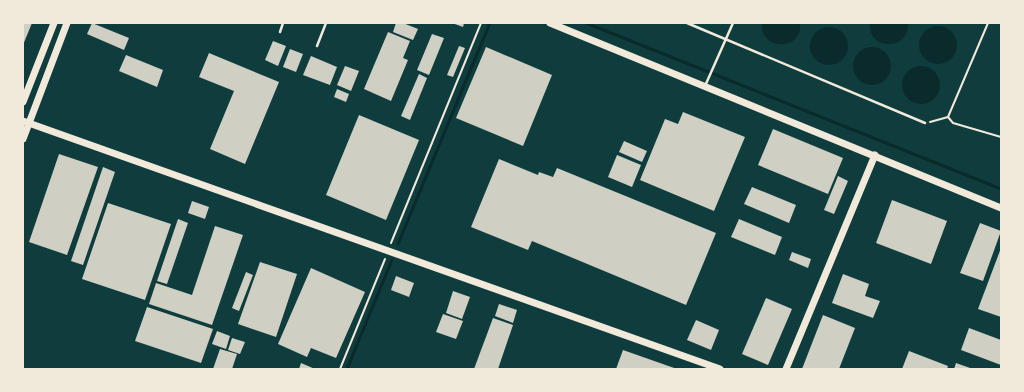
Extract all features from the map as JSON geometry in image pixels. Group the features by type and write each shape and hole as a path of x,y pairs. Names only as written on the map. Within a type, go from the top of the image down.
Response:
{"street":[{"path":"23,102 54,23"},
{"path":"23,139 26,122 67,23"},
{"path":"550,23 704,87 875,155 1001,208"},
{"path":"26,122 720,369"},
{"path":"786,369 875,155"}],"lane":[{"path":"280,32 283,23"},
{"path":"317,46 326,23"},
{"path":"687,23 925,123"},
{"path":"704,87 734,23"}],"path":[{"path":"390,244 481,23"},
{"path":"948,117 988,23"},
{"path":"925,123 948,117"},
{"path":"948,117 953,123 1001,137"},
{"path":"340,369 385,258"}],"water":[{"path":"762,23 800,23 799,32 795,39 789,43 773,43 767,39 763,32"},
{"path":"870,23 908,23 907,32 902,39 896,43 881,43 875,39 871,32"},
{"path":"934,26 942,26 952,31 956,38 956,52 952,59 942,64 934,64 924,59 922,56 919,49 919,41 924,31 927,29"},
{"path":"825,27 833,27 843,32 847,39 847,53 843,60 833,65 825,65 815,60 813,57 810,50 810,42 815,32 818,30"},
{"path":"868,47 876,47 886,52 890,59 890,73 886,80 876,85 868,85 858,80 856,77 853,70 853,62 858,52 861,50"},
{"path":"917,66 925,66 935,71 939,78 939,92 935,99 925,104 917,104 907,99 905,96 902,89 902,81 907,71 910,69"}],"building":[{"path":"23,23 32,23 23,45"},
{"path":"92,23 129,38 124,50 87,34"},
{"path":"396,23 403,23 418,29 413,40 393,32"},
{"path":"452,23 464,23 463,27"},
{"path":"388,32 410,41 403,58 408,60 391,101 364,89"},
{"path":"432,34 444,38 429,75 417,70"},
{"path":"273,41 286,46 278,66 265,60"},
{"path":"459,46 465,48 453,77 447,75"},
{"path":"486,47 552,75 523,146 456,118"},
{"path":"290,49 303,54 296,72 283,67"},
{"path":"209,53 279,82 245,164 210,149 234,91 199,77"},
{"path":"126,55 163,70 157,87 119,71"},
{"path":"311,56 337,67 330,85 303,75"},
{"path":"345,66 359,71 351,91 337,85"},
{"path":"419,74 427,78 410,120 401,116"},
{"path":"337,89 349,94 346,102 334,97"},
{"path":"683,112 745,137 714,211 640,180 665,119 678,124"},
{"path":"359,115 419,140 386,220 326,195"},
{"path":"773,129 843,158 828,194 758,165"},
{"path":"624,141 647,151 642,162 619,152"},
{"path":"59,154 98,167 67,255 29,242"},
{"path":"617,155 641,165 632,187 608,177"},
{"path":"499,159 538,175 539,172 553,177 557,168 716,233 686,305 532,241 528,250 471,227"},
{"path":"103,167 115,172 83,265 71,261"},
{"path":"838,176 848,181 834,214 824,210"},
{"path":"752,187 796,205 789,223 744,204"},
{"path":"892,200 947,221 931,264 876,243"},
{"path":"192,201 209,207 205,219 188,213"},
{"path":"108,203 171,224 145,300 82,279"},
{"path":"178,219 188,223 167,284 157,281"},
{"path":"739,219 782,237 775,255 731,237"},
{"path":"980,223 1001,231 983,281 960,273"},
{"path":"215,226 243,235 212,325 149,304 156,283 192,295"},
{"path":"1001,248 1001,317 978,309"},
{"path":"792,252 811,259 808,268 789,260"},
{"path":"260,262 297,274 276,337 238,324"},
{"path":"311,268 365,292 336,358 311,348 307,357 278,344"},
{"path":"246,272 253,275 239,311 232,308"},
{"path":"843,274 869,284 865,296 880,301 873,318 832,303"},
{"path":"396,276 414,283 409,297 391,290"},
{"path":"453,291 470,297 462,319 446,313"},
{"path":"766,298 792,309 768,365 742,354"},
{"path":"499,304 517,310 513,323 495,316"},
{"path":"147,307 213,329 201,363 135,341"},
{"path":"443,314 463,321 456,339 436,332"},
{"path":"823,315 855,328 839,369 802,369"},
{"path":"493,318 513,325 498,369 474,369"},
{"path":"696,320 719,330 711,350 687,340"},
{"path":"969,328 1001,340 1001,365 961,350"},
{"path":"217,331 230,336 226,349 212,344"},
{"path":"232,338 245,342 240,354 228,350"},
{"path":"220,349 237,354 232,369 213,369"},
{"path":"623,350 677,369 616,369"},
{"path":"909,351 948,366 947,369 902,369"},
{"path":"301,363 315,369 299,369"},
{"path":"956,363 973,369 954,369"}],"waterway":[{"path":"398,244 490,23"},
{"path":"586,23 1001,189"},
{"path":"347,369 392,260"}]}
